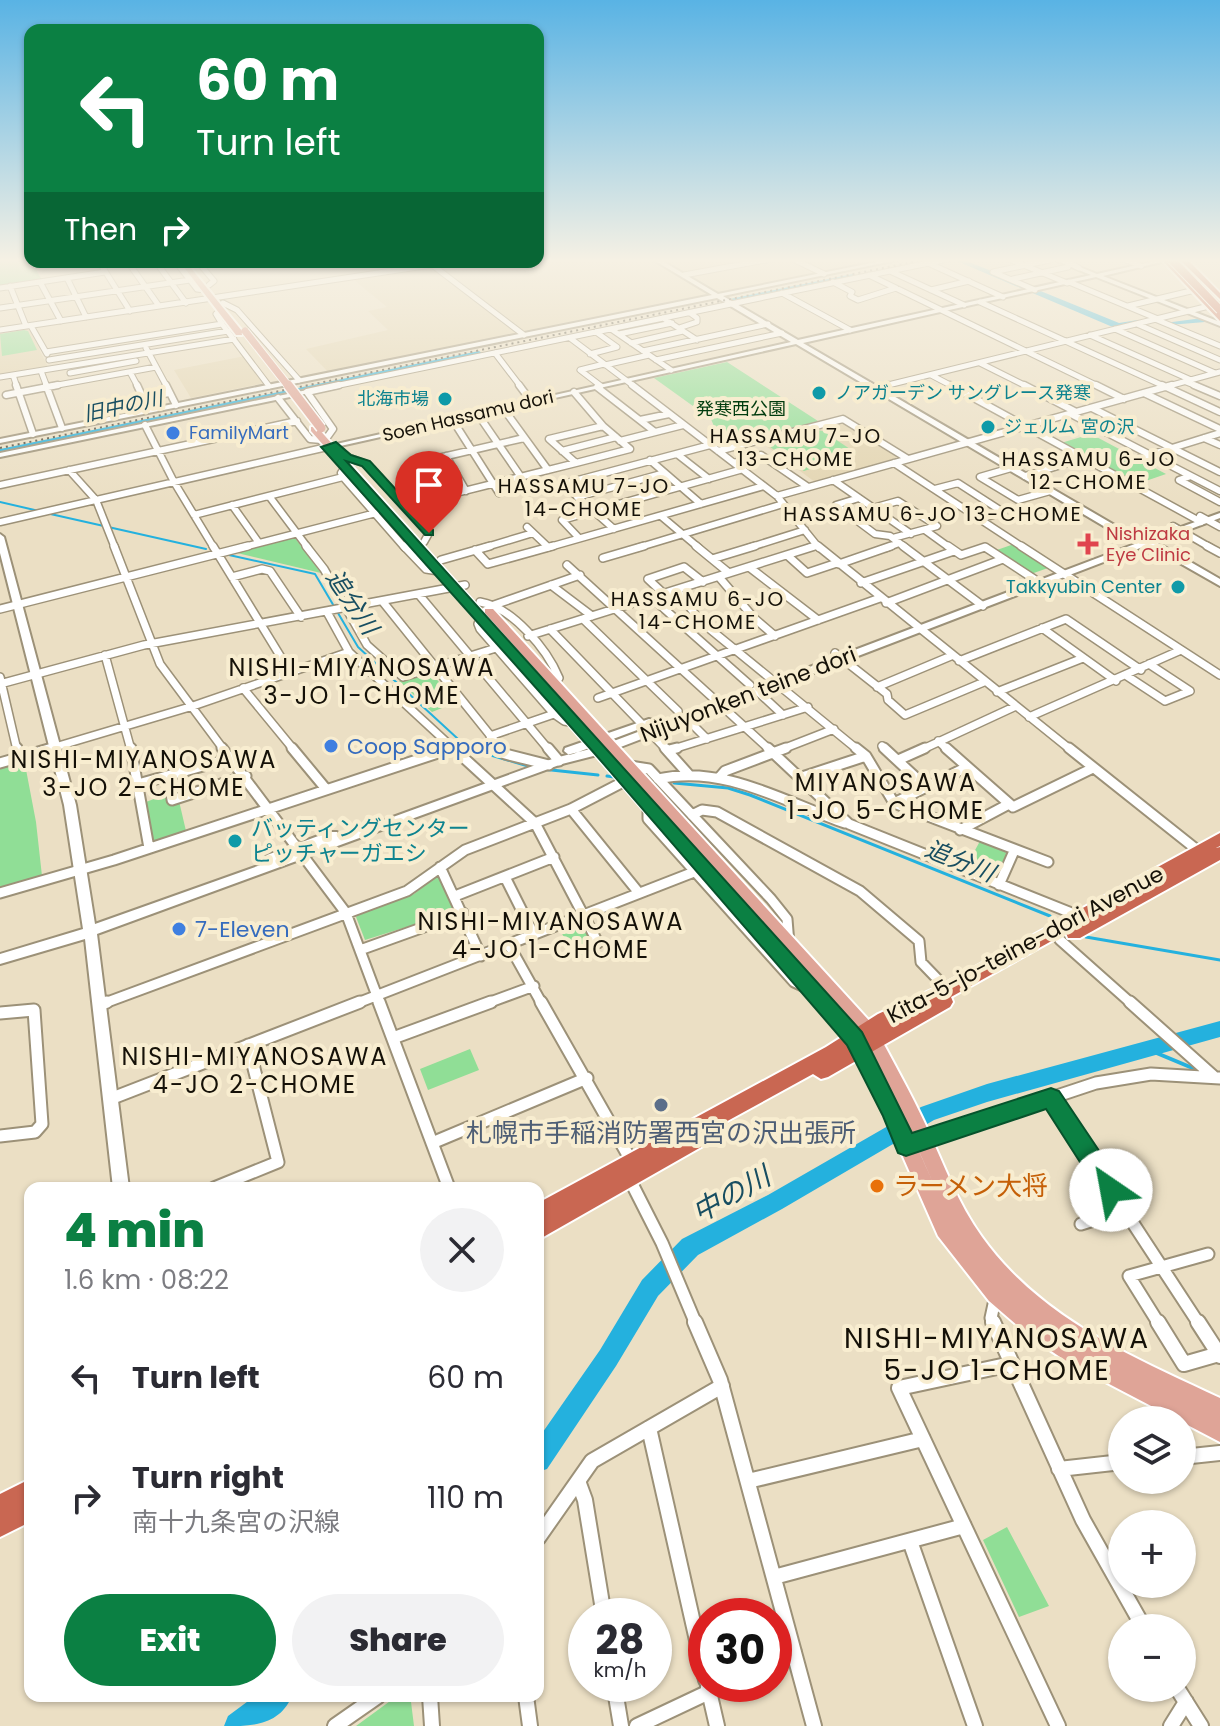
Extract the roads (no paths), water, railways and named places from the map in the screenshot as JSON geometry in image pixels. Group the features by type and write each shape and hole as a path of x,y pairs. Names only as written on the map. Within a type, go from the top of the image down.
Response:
{"highway":[{"name":"Kita-5-jo-teine-dori Avenue","path":"864,1041 884,1019 1087,921 1209,854 1220,839"},
{"name":"Kita-5-jo-teine-dori Avenue","path":"544,1211 768,1098 864,1041 1060,940 1087,921"},
{"name":"Kita-5-jo-teine-dori Avenue","path":"544,1225 630,1170"},
{"path":"0,1507 24,1495"},
{"path":"0,1524 24,1511"}],"main road":[{"path":"244,340 345,467 460,587 481,617 576,723 603,744"},
{"path":"345,467 424,542 440,565"},
{"path":"460,587 480,602 555,683 603,744 789,944 864,1041 900,1109 945,1229 1039,1331 1076,1356 1220,1431"},
{"path":"629,773 648,804 810,990 864,1041"},
{"path":"1000,1286 1082,1342 1220,1409"}],"street":[{"path":"38,340 53,368"},
{"path":"46,352 121,340"},
{"path":"143,340 176,405"},
{"path":"49,360 177,340"},
{"path":"70,373 217,340"},
{"path":"242,340 269,386"},
{"path":"263,340 299,380"},
{"path":"0,441 501,340"},
{"path":"0,455 562,340"},
{"path":"572,340 777,496 817,545 883,601 1093,768 1209,854"},
{"path":"590,354 617,347 607,340"},
{"path":"626,340 671,370"},
{"path":"631,343 644,340"},
{"path":"643,351 697,340 724,358"},
{"path":"656,360 751,340"},
{"path":"794,340 1050,491 1220,583"},
{"name":"Soen Hassamu dori","path":"328,442 452,419 809,340"},
{"path":"1002,340 1124,399"},
{"path":"1063,340 1220,412"},
{"path":"877,388 1072,340"},
{"path":"1100,340 1220,396"},
{"path":"1140,340 1218,373"},
{"path":"1173,340 1220,360"},
{"path":"495,353 531,401"},
{"path":"649,355 580,370 655,432"},
{"path":"0,377 150,356"},
{"path":"980,363 1220,491"},
{"path":"67,366 74,382"},
{"path":"6,395 156,367"},
{"path":"41,371 62,428"},
{"path":"130,372 143,398"},
{"path":"777,496 1218,373"},
{"path":"13,375 33,434"},
{"path":"931,375 1220,527"},
{"path":"1207,376 1220,382"},
{"path":"307,392 333,429 328,442"},
{"path":"524,438 421,462 440,497 630,449 603,426 574,392"},
{"path":"131,400 169,393"},
{"path":"1144,393 1220,431"},
{"path":"278,398 310,439 328,442"},
{"path":"503,408 548,470"},
{"path":"1092,408 1220,472"},
{"path":"477,413 521,477"},
{"path":"640,420 669,414"},
{"path":"452,419 499,493"},
{"path":"718,451 843,419 908,459"},
{"path":"0,485 297,421"},
{"path":"145,425 174,482 290,672"},
{"path":"562,451 683,425"},
{"path":"576,463 549,439 603,426"},
{"path":"1140,458 1220,431"},
{"path":"1204,438 1220,445"},
{"path":"0,522 328,442"},
{"path":"614,529 563,484 710,445"},
{"path":"677,454 709,479"},
{"path":"734,463 761,455 808,487"},
{"path":"446,456 466,491"},
{"path":"1025,476 1084,458"},
{"path":"650,460 701,504"},
{"path":"894,463 1220,675"},
{"path":"194,515 269,496 345,467 376,513 426,569 530,530 547,546"},
{"path":"1011,468 980,477 1018,500 1050,491"},
{"path":"579,538 562,520 743,469"},
{"path":"69,470 96,500 160,664 346,913 447,1182"},
{"path":"577,497 665,473"},
{"path":"1191,476 1179,480 1220,502"},
{"path":"833,480 911,534"},
{"path":"935,489 958,483 1003,512 980,519"},
{"path":"475,550 488,564 764,486"},
{"path":"269,496 324,569 367,645 403,677 496,648"},
{"path":"859,498 836,505 875,534 896,541 979,604"},
{"path":"787,555 807,573 937,526 898,501 873,508"},
{"path":"603,558 783,504"},
{"path":"232,505 259,543"},
{"name":"Nijuyonken teine dori","path":"1201,519 1220,508"},
{"path":"0,609 376,513"},
{"name":"Nijuyonken teine dori","path":"0,959 603,744 1176,528 1220,515"},
{"path":"661,516 729,573"},
{"path":"1176,528 1220,553"},
{"path":"712,559 805,530"},
{"path":"925,530 961,555 985,547 1034,579"},
{"path":"0,537 70,805 89,928 120,1182"},
{"path":"528,636 817,545"},
{"path":"861,583 954,551"},
{"path":"598,698 1003,559"},
{"path":"567,565 683,668 849,824"},
{"path":"664,594 648,579 684,567 703,582"},
{"path":"749,567 818,620"},
{"path":"232,577 262,569 270,571 301,617"},
{"name":"Nijuyonken teine dori","path":"979,604 1034,579 1062,572"},
{"path":"494,605 580,575"},
{"path":"719,577 754,618 775,636"},
{"path":"551,585 587,617 707,739"},
{"path":"19,758 1,681 154,644 460,587"},
{"path":"677,590 700,621 866,756 894,803 1048,862"},
{"path":"420,596 528,723 544,764"},
{"path":"652,598 783,715"},
{"path":"383,602 505,754 544,764"},
{"path":"480,602 494,605 528,636 557,671 559,678 555,683"},
{"path":"330,612 349,652 493,781 535,823 598,943"},
{"path":"481,617 478,624 496,648 554,714 564,721 576,723"},
{"path":"877,687 1066,619 1141,670"},
{"path":"1042,628 1116,681"},
{"path":"550,629 669,750 690,776"},
{"path":"1029,717 1181,650"},
{"path":"0,763 193,706 349,652"},
{"path":"105,655 127,725 149,848"},
{"path":"840,656 905,715 984,682"},
{"path":"997,692 1083,658"},
{"path":"1127,676 1165,701 1190,691 1149,664"},
{"path":"243,688 326,789"},
{"path":"898,760 1016,706"},
{"path":"669,750 808,707"},
{"path":"490,736 554,714"},
{"path":"719,778 725,771 834,729"},
{"path":"938,741 1013,807 1093,768"},
{"path":"882,746 926,787"},
{"path":"0,893 270,810 363,774 453,748"},
{"path":"799,778 866,756"},
{"path":"138,784 232,758"},
{"path":"894,803 967,767"},
{"path":"99,1005 407,891 465,850 571,809 629,773 649,769 787,919 789,944"},
{"path":"658,779 669,775 732,779 1087,921"},
{"path":"170,776 172,800 246,776"},
{"path":"648,804 648,819 694,872 794,982 810,990"},
{"path":"960,830 1009,804"},
{"path":"571,809 639,893"},
{"path":"692,815 702,810 717,812 860,891 919,941 921,962 948,990"},
{"path":"999,885 1014,851"},
{"path":"455,896 554,857"},
{"path":"440,867 481,956"},
{"path":"110,1099 694,872"},
{"path":"505,877 534,935"},
{"path":"360,950 463,913"},
{"name":"Nijuyonken teine dori","path":"0,951 89,928"},
{"path":"1060,940 1218,1079"},
{"path":"509,945 587,1078 677,1277 722,1386 814,1726"},
{"path":"393,1038 534,986"},
{"path":"0,1013 34,1010 42,1124 35,1132 0,1136"},
{"path":"229,1182 278,1162 248,1045"},
{"path":"914,1142 1096,1083 1151,1074 1218,1079"},
{"path":"432,1143 587,1078"},
{"path":"1051,1098 1162,1268 1220,1355 1184,1364 1129,1276 1162,1268 1208,1254"},
{"path":"1081,1224 1125,1210"},
{"path":"1000,1286 991,1318 1083,1520 1136,1614"},
{"path":"1011,1364 899,1388 1058,1726"},
{"path":"544,1529 592,1461 722,1386"},
{"path":"649,1428 688,1601"},
{"path":"748,1481 923,1439"},
{"path":"1196,1456 1220,1453"},
{"path":"1059,1469 1108,1464"},
{"path":"578,1481 585,1500 601,1598"},
{"path":"0,1540 24,1514"},
{"path":"774,1577 964,1526"},
{"path":"910,1541 975,1726"},
{"path":"637,1726 688,1696"},
{"path":"335,1726 369,1702"},
{"path":"430,1702 432,1726"},
{"path":"527,1702 530,1726"},
{"path":"617,1702 621,1726"},
{"path":"711,1702 717,1726"},
{"path":"1171,1726 1179,1702"},
{"path":"1186,1702 1201,1726"}],"waterway":[{"name":"旧中の川","path":"0,452 479,354"},
{"name":"追分川","path":"0,502 39,511"},
{"name":"追分川","path":"46,513 206,549"},
{"name":"追分川","path":"229,555 315,574 358,647 468,748"},
{"name":"追分川","path":"468,748 535,768"},
{"name":"追分川","path":"542,769 598,775"},
{"name":"追分川","path":"607,776 614,777"},
{"name":"追分川","path":"674,783 728,788 750,795 1050,916"},
{"name":"追分川","path":"1086,937 1220,960"},
{"name":"中の川","path":"544,1451 608,1358 650,1288 690,1247 775,1202 928,1113 987,1093 1220,1029"},
{"path":"1147,1049 1202,1072"},
{"name":"中の川","path":"238,1726 270,1702"}],"railway":[{"path":"0,448 532,340"}],"place":[{"name":"ノアガーデン サングレース発寒","path":"819,393"},
{"name":"北海市場","path":"445,399"},
{"name":"ジェルム 宮の沢","path":"988,427"},
{"name":"FamilyMart","path":"173,433"},
{"name":"Nishizaka Eye Clinic","path":"1088,544"},
{"name":"Takkyubin Center","path":"1178,587"},
{"name":"Coop Sapporo","path":"331,746"},
{"name":"バッティングセンター ピッチャーガエシ","path":"235,841"},
{"name":"7-Eleven","path":"179,929"},
{"name":"札幌市手稲消防署西宮の沢出張所","path":"661,1105"},
{"name":"ラーメン大将","path":"877,1186"}],"district":[{"name":"HASSAMU 7-JO 13-CHOME","path":"796,448"},
{"name":"HASSAMU 6-JO 12-CHOME","path":"1089,470"},
{"name":"HASSAMU 7-JO 14-CHOME","path":"584,498"},
{"name":"HASSAMU 6-JO 13-CHOME","path":"933,514"},
{"name":"HASSAMU 6-JO 14-CHOME","path":"698,610"},
{"name":"NISHI-MIYANOSAWA 3-JO 1-CHOME","path":"362,682"},
{"name":"NISHI-MIYANOSAWA 3-JO 2-CHOME","path":"144,774"},
{"name":"MIYANOSAWA 1-JO 5-CHOME","path":"886,797"},
{"name":"NISHI-MIYANOSAWA 4-JO 1-CHOME","path":"551,936"},
{"name":"NISHI-MIYANOSAWA 4-JO 2-CHOME","path":"255,1071"},
{"name":"NISHI-MIYANOSAWA 5-JO 1-CHOME","path":"997,1354"}],"park label":[{"name":"発寒西公園","path":"741,409"}]}
